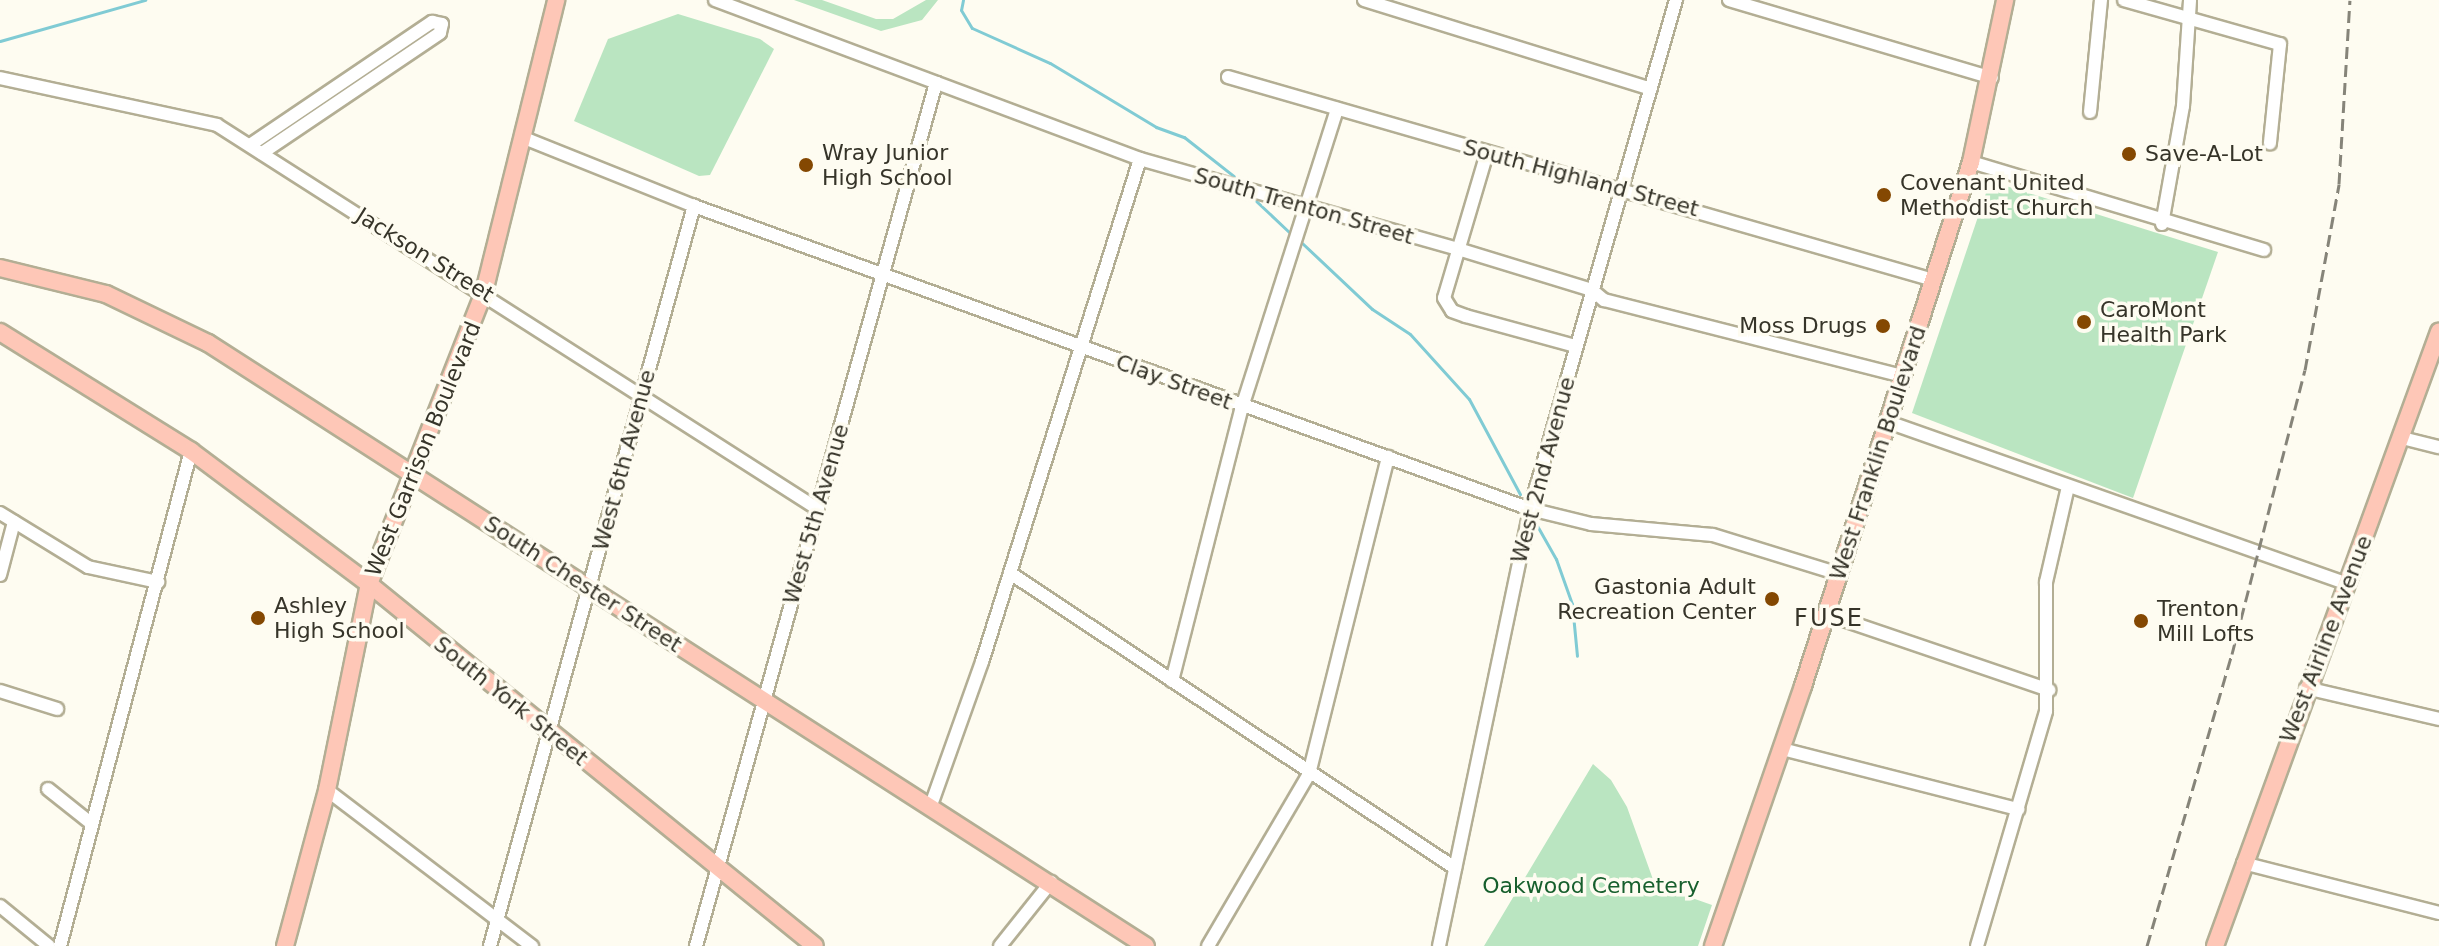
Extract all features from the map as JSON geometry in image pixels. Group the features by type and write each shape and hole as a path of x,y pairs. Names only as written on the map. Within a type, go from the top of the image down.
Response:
{"main road":[{"name":"West Garrison Boulevard","path":"285,946 327,790 369,584 484,292 556,0"},
{"name":"West Franklin Boulevard","path":"1713,946 1782,749 1971,162 1992,78 2005,0"},
{"name":"South Chester Street","path":"0,268 106,294 158,316 412,474 1051,882 1146,946"},
{"name":"South York Street","path":"0,332 191,451 369,584 815,946"},
{"name":"West Airline Avenue","path":"2215,946 2306,688 2402,438 2439,332"}],"street":[{"name":"South Trenton Street","path":"715,0 1140,159 1458,249 1592,290 1604,300 1902,376"},
{"path":"1364,0 1651,89"},
{"name":"West 2nd Avenue","path":"1439,946 1530,509 1676,0"},
{"path":"1729,0 1992,78"},
{"path":"2090,112 2101,0"},
{"path":"2124,0 2280,44 2270,143"},
{"path":"2162,224 2178,144 2190,0"},
{"path":"250,145 432,22 442,24 438,35 262,153"},
{"name":"South Highland Street","path":"1228,77 1933,280"},
{"name":"Jackson Street","path":"0,78 197,117 250,145 484,292 818,509"},
{"name":"West 5th Avenue","path":"696,946 936,83"},
{"path":"1172,681 1242,407 1337,109"},
{"name":"Clay Street","path":"524,138 882,276 1530,509 1591,524 1713,535 1839,574"},
{"path":"1487,153 1444,298 1452,311 1576,346"},
{"path":"931,805 1010,573 1140,159"},
{"path":"1971,162 2162,224 2264,250"},
{"name":"West 6th Avenue","path":"490,946 694,206"},
{"path":"1888,422 2346,583"},
{"path":"2402,438 2439,447"},
{"path":"60,946 191,451"},
{"path":"1208,946 1309,774 1388,457"},
{"path":"1977,946 2049,690 2046,582 2068,487"},
{"path":"0,513 88,567 158,582"},
{"path":"0,575 14,522"},
{"path":"1010,573 1455,868"},
{"path":"1826,614 2049,690"},
{"path":"2306,688 2439,719"},
{"path":"0,691 57,709"},
{"path":"1782,749 2018,809"},
{"path":"48,789 92,824"},
{"path":"327,790 532,946"},
{"path":"2243,863 2439,913"},
{"path":"1000,946 1051,882"},
{"path":"0,906 49,946"}],"green space":[{"path":"794,0 822,0 876,19 893,19 926,0 938,0 922,20 881,31"},
{"path":"678,14 760,39 774,49 710,175 699,176 574,121 608,39"},
{"name":"CaroMont Health Park","path":"1990,181 2218,252 2133,498 1912,413"},
{"name":"Oakwood Cemetery","path":"1593,764 1611,780 1627,807 1655,885 1712,905 1698,946 1484,946"}],"waterway":[{"path":"0,41 145,0"},
{"path":"963,0 961,10 972,28 1050,63 1156,127 1184,137 1240,181"},
{"path":"1255,200 1289,232"},
{"path":"1302,243 1372,309 1410,334 1469,399 1520,494"},
{"path":"1535,522 1556,559 1572,604 1577,656"}],"railway":[{"path":"2147,946 2232,654 2305,370 2339,184 2350,0"}],"place":[{"name":"Save-A-Lot","path":"2129,154"},
{"name":"Wray Junior High School","path":"806,165"},
{"name":"Covenant United Methodist Church","path":"1884,195"},
{"name":"CaroMont Health Park","path":"2084,322"},
{"name":"Moss Drugs","path":"1883,326"},
{"name":"Gastonia Adult Recreation Center","path":"1772,599"},
{"name":"Ashley High School","path":"258,618"},
{"name":"Trenton Mill Lofts","path":"2141,621"}],"district":[{"name":"FUSE","path":"1829,619"}]}
